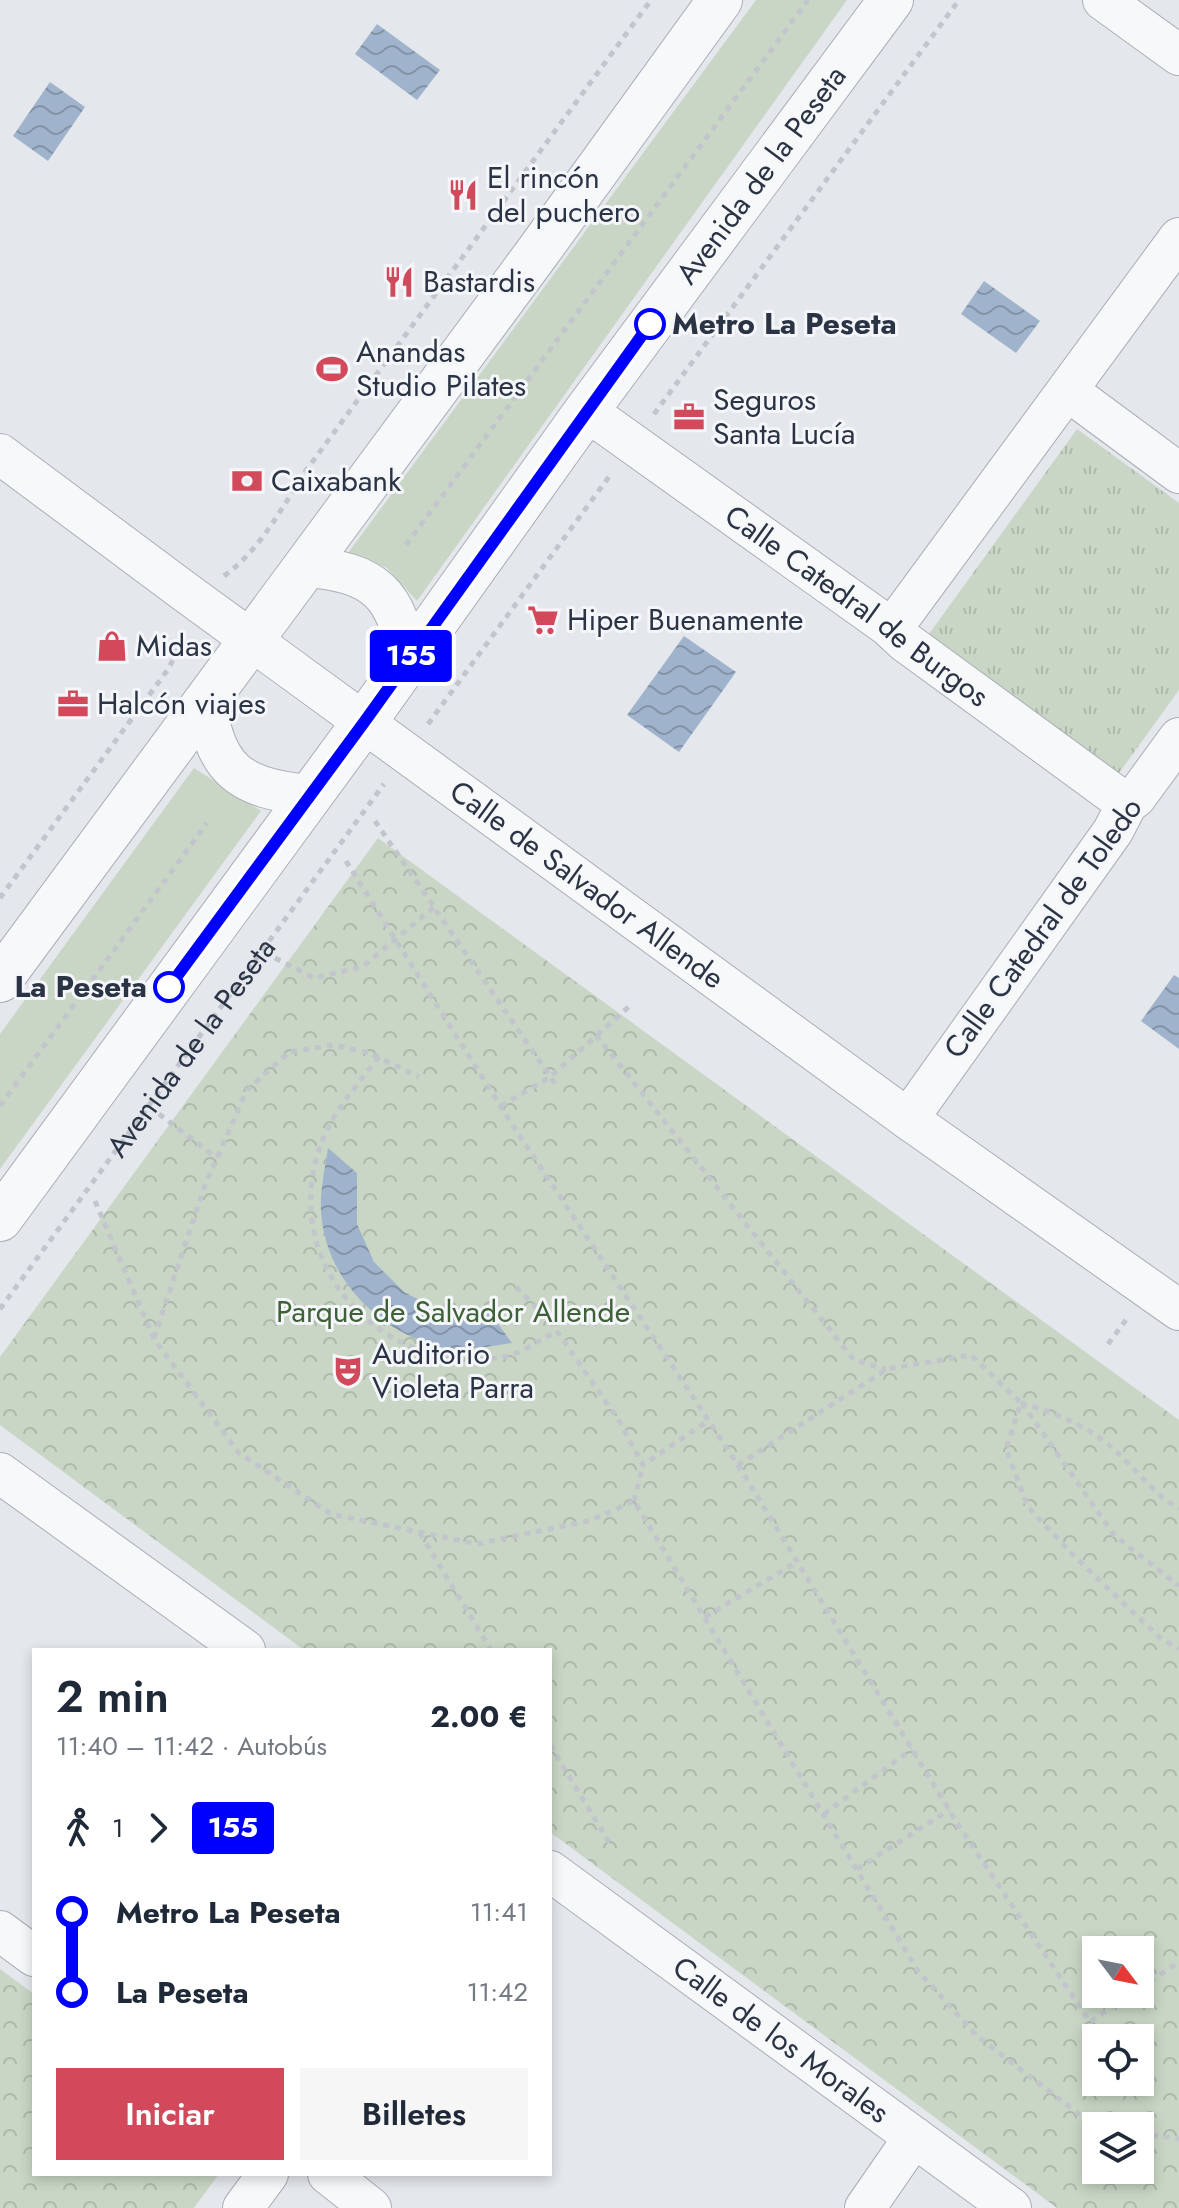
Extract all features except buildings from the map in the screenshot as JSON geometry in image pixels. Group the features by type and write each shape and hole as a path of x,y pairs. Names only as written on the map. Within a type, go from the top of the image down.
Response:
{"street":[{"path":"0,980 720,0"},
{"name":"Avenida de la Peseta","path":"0,1219 365,721 584,414 891,0"},
{"path":"1103,0 1179,55"},
{"path":"896,633 899,619 1179,238"},
{"path":"1068,391 1179,473"},
{"name":"Calle Catedral de Burgos","path":"584,414 605,424 896,633 1127,804"},
{"name":"Calle de Salvador Allende","path":"0,454 908,1119 1179,1310"},
{"path":"305,567 354,575 378,589 392,605 403,631 407,662"},
{"path":"206,700 209,726 217,750 233,771 283,793 310,795"},
{"name":"Calle Catedral de Toledo","path":"908,1119 1113,831 1127,804 1136,797 1179,738"},
{"path":"0,1473 242,1648"},
{"name":"Calle de los Morales","path":"552,1872 1011,2208"},
{"path":"0,1931 32,1955"},
{"path":"865,2208 914,2137"},
{"path":"243,2208 267,2176"},
{"path":"331,2176 371,2208"}],"path":[{"path":"223,577 257,546 305,472 651,0"},
{"path":"406,545 808,0"},
{"path":"651,419 959,0"},
{"path":"430,721 615,468"},
{"path":"0,898 169,668 184,637"},
{"name":"Avenida de la Peseta","path":"0,1309 383,785"},
{"path":"375,821 558,1088"},
{"path":"0,1106 207,823"},
{"path":"346,861 501,1106 738,1465 949,1810 1090,2022 1110,2008"},
{"path":"275,958 314,978 362,967 434,907"},
{"path":"501,1106 550,1077 632,1004"},
{"path":"596,1035 854,1360 887,1369"},
{"path":"154,1339 205,1185 247,1090 289,1052 334,1045 379,1057 419,1077"},
{"path":"379,1057 335,1114 316,1157 310,1188 312,1227 331,1280 350,1305 374,1324 418,1350 456,1360 506,1357 557,1331"},
{"path":"159,1114 217,1158"},
{"path":"95,1201 154,1339 239,1453 331,1514 477,1544 592,1520 634,1501"},
{"path":"516,1287 557,1331 619,1421 643,1465"},
{"path":"1108,1344 1127,1318"},
{"path":"738,1465 887,1369 971,1355 1021,1403 1114,1535 1179,1586"},
{"path":"1021,1403 1057,1413 1101,1438 1162,1499 1179,1509"},
{"path":"1021,1403 1006,1449 1028,1507 1159,1637 1179,1649"},
{"path":"709,1420 643,1465 634,1501 918,1971 977,2036 1082,2116"},
{"path":"419,1532 490,1648"},
{"path":"705,1617 797,1562"},
{"path":"552,1748 612,1847"},
{"path":"824,1814 912,1749"},
{"path":"857,1869 949,1810"},
{"path":"1154,1979 1179,1962"},
{"path":"1154,2135 1179,2139"}],"green space":[{"path":"756,0 847,0 417,601 387,568 348,553"},
{"path":"1077,429 1179,503 1179,690 1119,773 929,634"},
{"path":"194,768 261,811 0,1169 0,1034"},
{"name":"Parque de Salvador Allende","path":"378,838 1179,1420 1179,2208 1057,2208 552,1833 552,1648 301,1648 0,1425 0,1357"},
{"path":"0,1969 32,1993 32,2176 218,2176 194,2208 0,2208"}],"water":[{"path":"377,24 440,70 417,100 355,54"},
{"path":"50,82 85,107 48,161 13,136"},
{"path":"984,281 1040,321 1016,353 961,314"},
{"path":"684,636 736,672 679,752 627,715"},
{"path":"1174,975 1179,978 1179,1049 1141,1021"},
{"path":"328,1148 357,1173 357,1224 374,1262 404,1292 440,1311 490,1313 512,1343 469,1349 426,1343 386,1322 353,1292 331,1254 324,1233 321,1195"}],"bus line":[{"name":"155","path":"169,987 365,721 650,324"}],"place":[{"name":"El rincón del puchero","path":"463,195"},
{"name":"Bastardis","path":"399,282"},
{"name":"Metro La Peseta","path":"650,324"},
{"name":"Anandas Studio Pilates","path":"332,369"},
{"name":"Seguros Santa Lucía","path":"689,417"},
{"name":"Caixabank","path":"247,481"},
{"name":"Hiper Buenamente","path":"543,620"},
{"name":"Midas","path":"112,646"},
{"name":"Halcón viajes","path":"73,704"},
{"name":"La Peseta","path":"169,987"},
{"name":"Auditorio Violeta Parra","path":"348,1371"}]}
